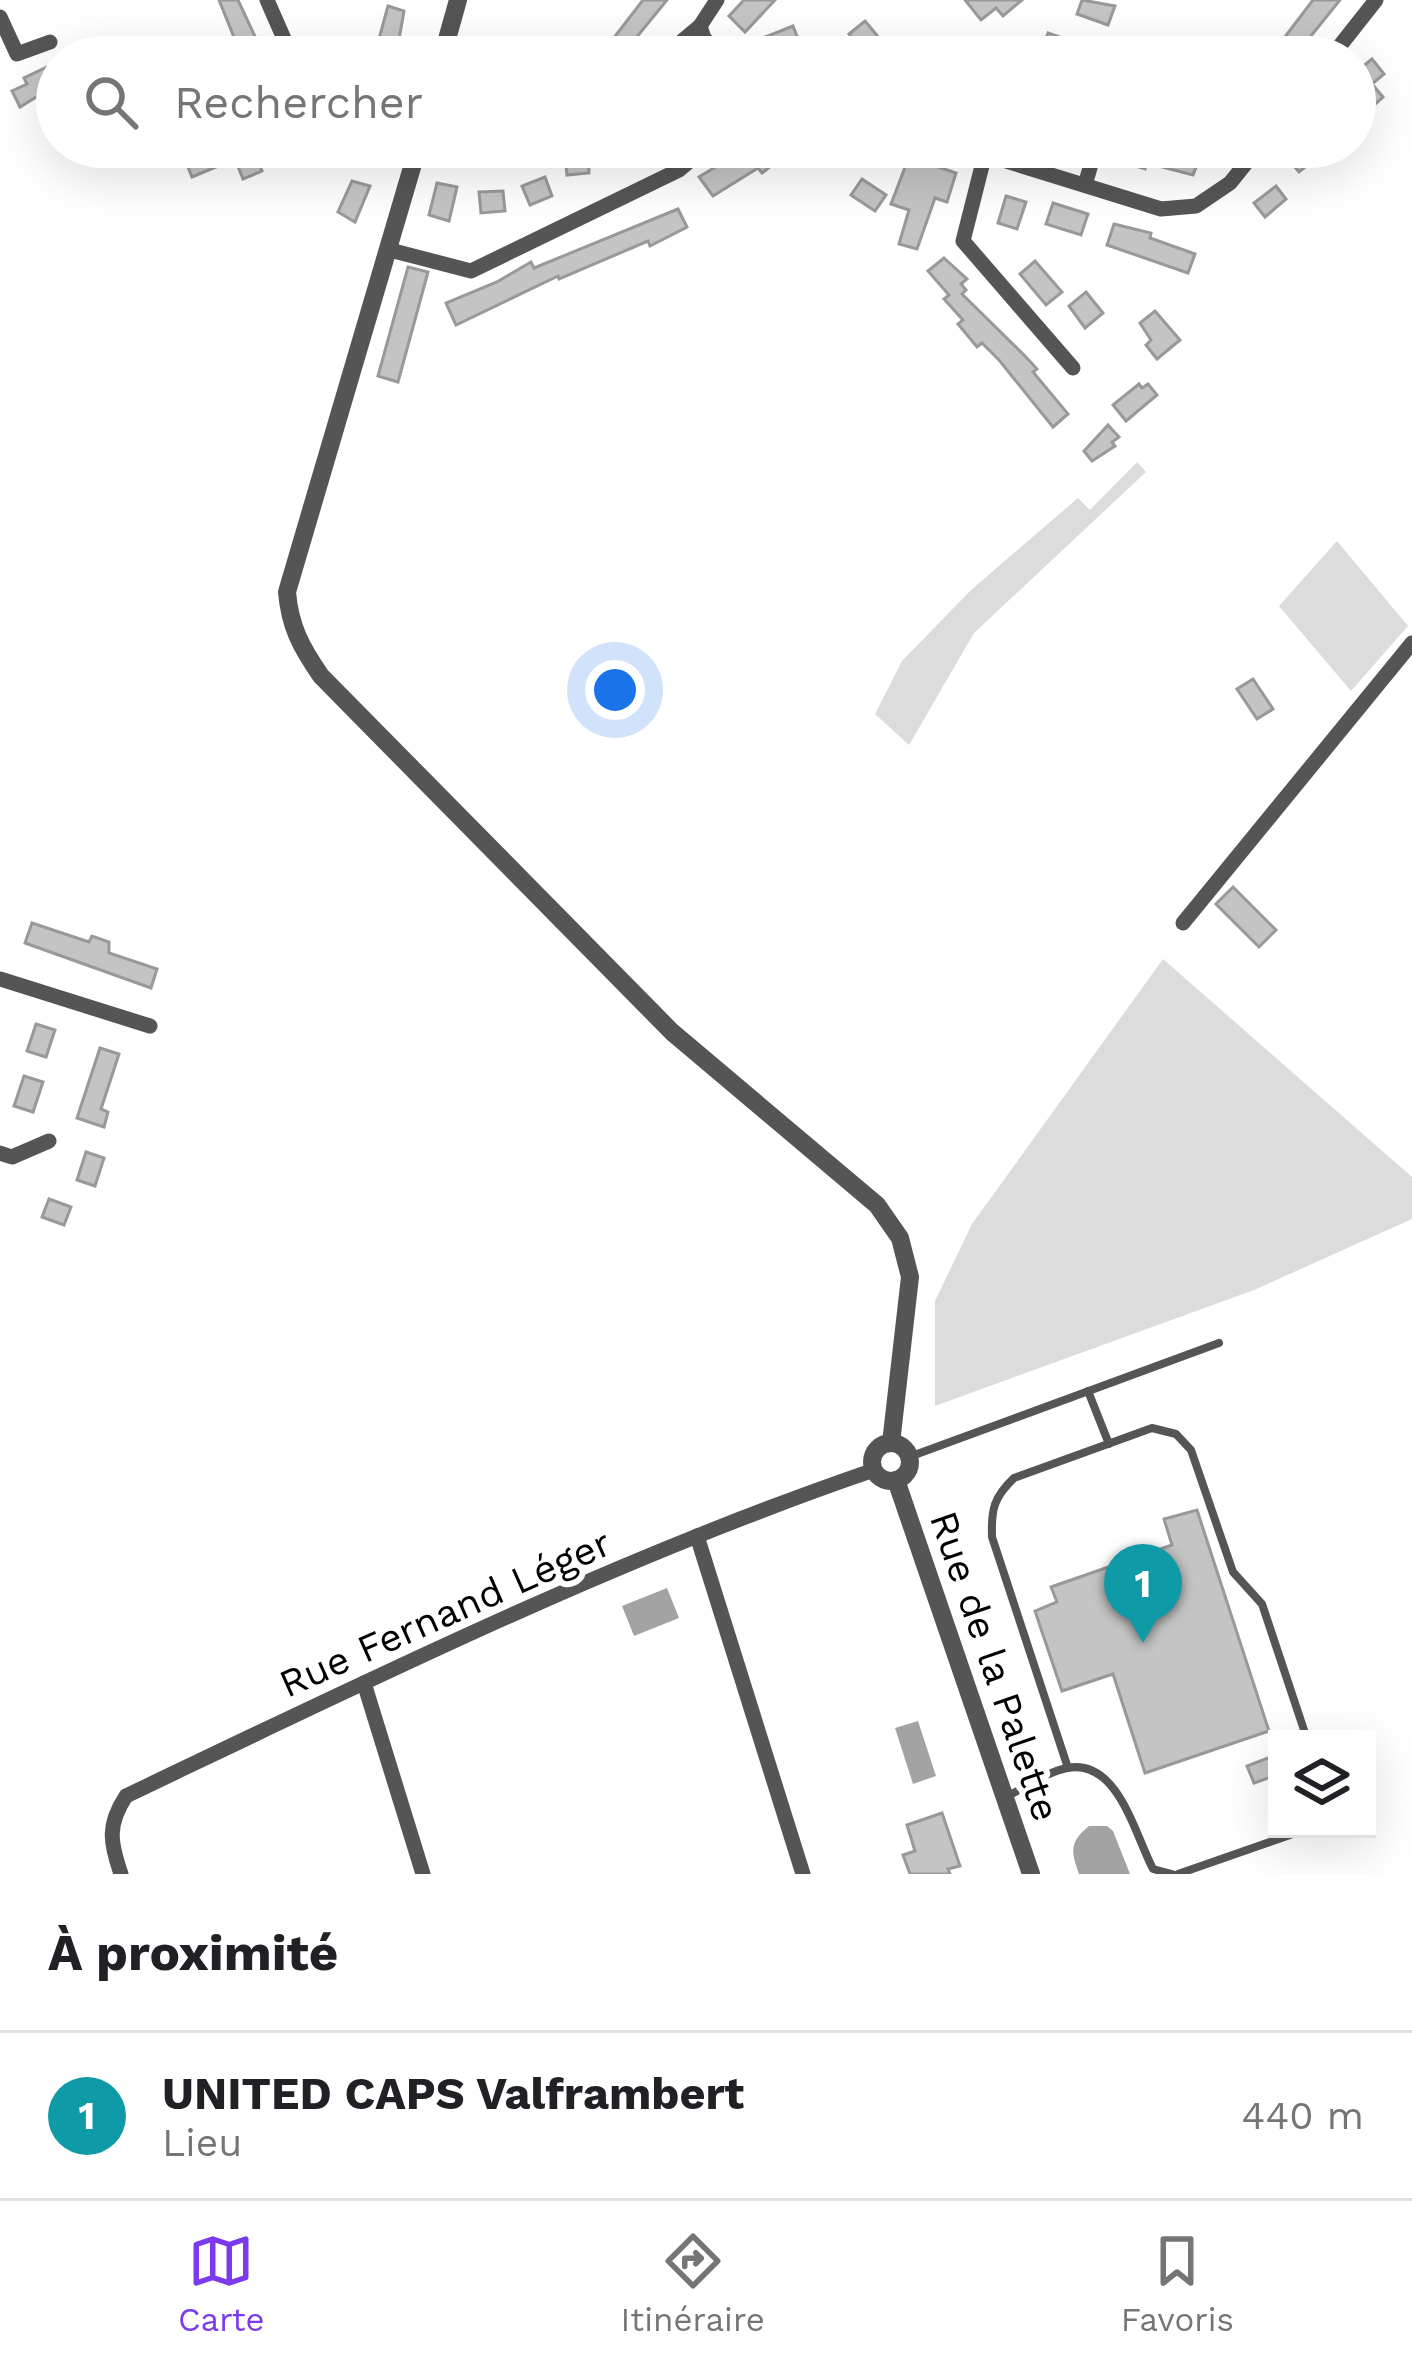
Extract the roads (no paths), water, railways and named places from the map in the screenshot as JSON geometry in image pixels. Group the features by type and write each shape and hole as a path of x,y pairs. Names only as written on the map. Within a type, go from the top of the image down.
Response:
{"street":[{"path":"267,0 283,36"},
{"path":"448,36 458,0"},
{"path":"688,36 717,0"},
{"path":"1347,36 1376,0"},
{"path":"0,17 17,54 36,47"},
{"path":"700,26 703,36"},
{"path":"412,168 287,592 297,642 321,676 672,1032 877,1205 900,1238 910,1277 891,1443"},
{"path":"390,250 471,271 681,168"},
{"path":"982,168 964,241 1073,368"},
{"path":"1030,168 1161,209 1196,206 1230,183 1242,168"},
{"path":"1085,185 1090,168"},
{"path":"1183,923 1412,643"},
{"path":"0,979 150,1026"},
{"path":"0,1154 12,1157 49,1141"},
{"path":"891,1443 909,1457 909,1469 896,1480 883,1480 874,1471 874,1452 891,1443"},
{"name":"Rue Fernand Léger","path":"122,1874 110,1840 112,1817 126,1796 364,1683 697,1536 874,1471"},
{"name":"Rue de la Palette","path":"896,1480 1030,1874"},
{"path":"697,1536 803,1874"},
{"path":"364,1683 423,1874"}],"lane":[{"path":"909,1457 1219,1343"},
{"path":"1088,1391 1109,1444"},
{"path":"1068,1768 992,1537 991,1513 997,1495 1014,1478 1152,1428 1176,1435 1191,1450 1233,1572 1262,1604 1304,1730"},
{"path":"1004,1797 1068,1768 1108,1778 1153,1869 1175,1874 1280,1838"}],"place":[{"name":"UNITED CAPS Valframbert","path":"1143,1643"}]}
